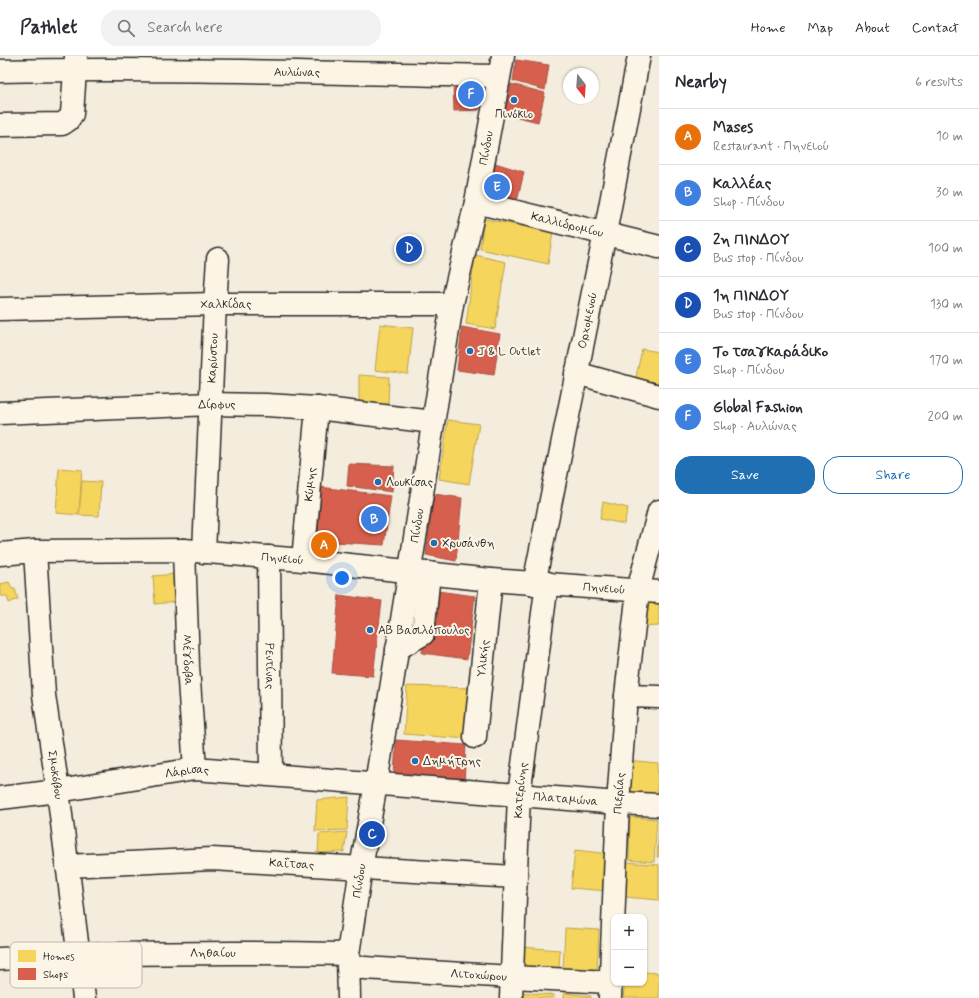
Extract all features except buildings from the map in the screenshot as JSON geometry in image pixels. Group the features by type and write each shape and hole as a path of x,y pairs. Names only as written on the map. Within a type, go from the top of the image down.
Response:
{"street":[{"name":"Ορχομενού","path":"540,584 576,373 639,56"},
{"name":"Αυλώνας","path":"0,70 76,63 501,66"},
{"path":"0,125 62,124 68,120 72,114 76,63"},
{"name":"Πίνδου","path":"349,998 348,960 361,868 397,649 419,572 433,422 452,304 476,202 501,66"},
{"name":"Καλλιδρομίου","path":"476,202 659,247"},
{"name":"Καρύστου","path":"194,551 211,404 218,259"},
{"name":"Χαλκίδας","path":"0,309 215,304 452,304"},
{"path":"576,373 659,396"},
{"name":"Δίρφυς","path":"0,413 211,404 266,404 317,408 433,422"},
{"name":"Κύμης","path":"303,560 317,408"},
{"name":"Πιερίας","path":"610,990 618,803 626,696 649,591 659,510"},
{"name":"Πηνειού","path":"0,554 35,551 194,551 303,560 491,580 649,591"},
{"name":"Σμοκόβου","path":"35,551 44,695 68,866 77,942"},
{"name":"Μέγδοβα","path":"194,551 188,666 195,769"},
{"name":"Ρεντίνας","path":"269,557 270,774"},
{"name":"Υλικής","path":"475,737 491,580"},
{"name":"Κατερίνης","path":"511,988 519,795 540,584"},
{"path":"626,696 659,697"},
{"name":"Λάρισας","path":"0,798 58,791 195,769 270,774 376,784"},
{"name":"Πλαταμώνα","path":"376,784 618,803 659,804"},
{"name":"Καΐτσας","path":"68,866 212,859 516,877"},
{"name":"Ληθαίου","path":"142,954 225,952 348,960"},
{"name":"Ληθαίου","path":"0,959 10,958"},
{"name":"Λιτοχώρου","path":"348,960 511,988 610,990"},
{"name":"Σμοκόβου","path":"83,988 84,998"}],"place":[{"name":"Global Fashion","path":"471,94"},
{"name":"Πινόκιο","path":"514,100"},
{"name":"Το τσαγκαράδικο","path":"497,187"},
{"name":"1η ΠΙΝΔΟΥ","path":"409,249"},
{"name":"J & L Outlet","path":"470,351"},
{"name":"Λουκίσας","path":"378,482"},
{"name":"Καλλέας","path":"374,519"},
{"name":"Χρυσάνθη","path":"434,543"},
{"name":"Mases","path":"324,545"},
{"name":"ΑΒ Βασιλόπουλος","path":"370,630"},
{"name":"Δημήτρης","path":"415,761"},
{"name":"2η ΠΙΝΔΟΥ","path":"372,834"}]}
